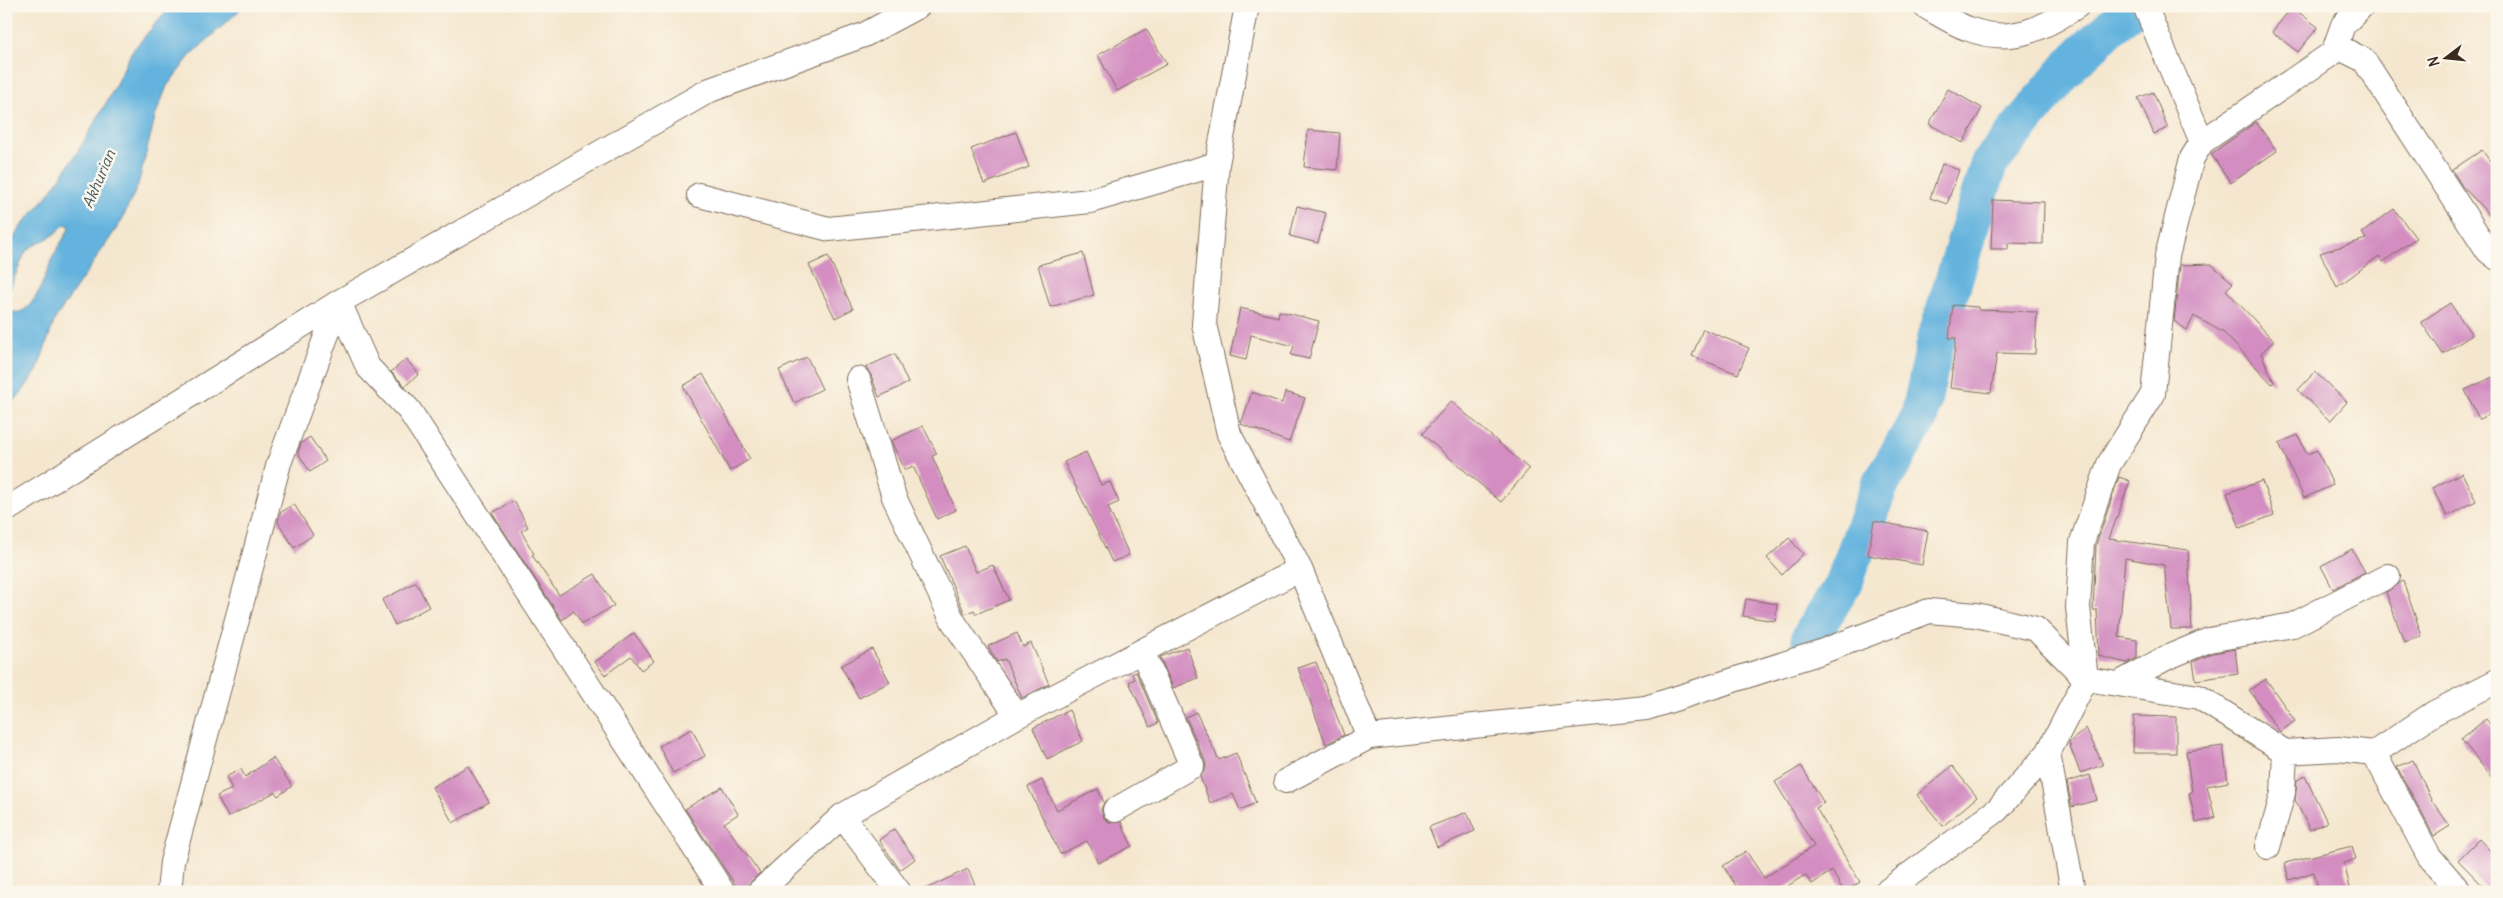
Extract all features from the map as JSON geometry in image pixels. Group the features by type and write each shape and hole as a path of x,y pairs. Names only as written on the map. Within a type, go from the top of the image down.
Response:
{"street":[{"path":"6,510 339,302 710,90 864,35 918,6"},
{"path":"1247,6 1217,164 1204,324 1229,434 1300,569 1369,737"},
{"path":"1925,6 1970,30 2010,37 2050,24 2077,6"},
{"path":"2145,6 2202,142"},
{"path":"2333,53 2343,26 2362,6"},
{"path":"1886,892 1997,810 2048,754 2086,679 2078,608 2082,542 2109,464 2153,394 2167,256 2192,158 2202,142 2340,48 2364,60 2488,251 2497,258"},
{"path":"699,194 829,229 1090,201 1217,164"},
{"path":"169,892 172,862 279,462 339,302"},
{"path":"339,302 368,367 408,410 723,892"},
{"path":"858,379 894,497 953,621 1017,716"},
{"path":"758,892 842,816 1017,716 1300,569"},
{"path":"2118,684 2166,658 2209,640 2293,625 2388,576"},
{"path":"1286,781 1369,737 1646,708 1818,653 1930,612 1976,614 2036,630 2086,679 2199,697 2285,752 2338,749 2374,753 2434,713 2497,681"},
{"path":"1115,810 1192,766 1142,652"},
{"path":"2268,847 2282,793 2285,752"},
{"path":"2374,753 2429,856 2460,892"},
{"path":"2048,754 2073,892"},
{"path":"842,816 899,892"}],"water":[{"name":"Akhurian","path":"171,6 244,6 190,56 167,86 156,114 138,185 121,222 55,319 37,371 22,392 6,409 6,308 15,312 23,311 30,305 42,285 53,257 70,226 65,224 54,235 31,247 25,253 6,298 6,249 22,225 49,194 77,153 110,96 132,51"}],"building":[{"path":"2292,7 2318,27 2298,52 2272,32"},
{"path":"1146,29 1167,64 1117,91 1098,55"},
{"path":"1948,89 1982,108 1963,143 1929,124"},
{"path":"2153,92 2168,128 2154,134 2138,98"},
{"path":"2256,122 2277,151 2231,183 2211,154"},
{"path":"1308,130 1340,133 1337,170 1304,167"},
{"path":"1016,132 1029,167 984,184 971,149"},
{"path":"2482,150 2497,171 2497,223 2462,186 2452,170"},
{"path":"1942,164 1959,170 1947,204 1930,198"},
{"path":"1993,200 2044,202 2043,244 2008,243 2008,249 1991,249"},
{"path":"1297,206 1326,213 1318,243 1290,236"},
{"path":"2394,209 2416,238 2383,262 2379,256 2337,287 2320,253 2366,239 2362,233"},
{"path":"1083,253 1094,295 1050,307 1038,265"},
{"path":"828,256 853,309 835,318 809,265"},
{"path":"2211,264 2233,283 2226,290 2274,341 2261,353 2274,382 2272,384 2224,333 2194,316 2187,330 2174,321 2180,265"},
{"path":"2450,303 2472,335 2443,354 2421,322"},
{"path":"1953,305 1978,307 1978,310 2037,312 2035,354 1997,353 1991,393 1950,388 1956,338 1949,338"},
{"path":"1240,308 1278,317 1279,311 1319,321 1309,359 1291,355 1294,346 1251,335 1246,360 1230,356"},
{"path":"1703,329 1749,348 1738,374 1692,356"},
{"path":"895,354 908,383 879,397 866,367"},
{"path":"807,357 822,389 794,403 779,370"},
{"path":"406,359 419,374 405,386 391,372"},
{"path":"2315,372 2347,402 2330,421 2298,390"},
{"path":"703,374 750,459 730,471 683,386"},
{"path":"2497,375 2497,411 2479,419 2465,390"},
{"path":"1252,392 1282,403 1285,392 1305,398 1289,442 1241,424"},
{"path":"1451,401 1529,469 1501,502 1422,434"},
{"path":"923,426 937,454 932,456 956,510 937,519 913,466 905,470 891,441"},
{"path":"2298,435 2307,454 2317,450 2333,485 2304,498 2279,443"},
{"path":"310,437 326,461 310,472 298,453 301,443"},
{"path":"1086,452 1101,485 1110,482 1119,502 1108,507 1129,555 1112,562 1064,462"},
{"path":"2462,473 2476,501 2447,516 2432,488"},
{"path":"2119,477 2130,481 2109,539 2188,550 2192,629 2171,629 2164,565 2125,558 2119,637 2137,640 2137,658 2127,663 2099,656 2097,610 2093,610 2096,545"},
{"path":"2262,481 2274,515 2240,528 2227,493"},
{"path":"514,501 528,527 521,531 534,554 532,555 559,595 595,574 614,606 582,624 574,611 562,620 492,513"},
{"path":"294,504 313,535 294,548 278,522 280,513"},
{"path":"1874,521 1928,531 1922,565 1868,555"},
{"path":"1789,538 1803,554 1782,575 1767,558"},
{"path":"965,546 976,572 993,565 1009,600 976,614 974,610 965,614 940,556"},
{"path":"2352,549 2365,572 2333,589 2321,566"},
{"path":"2403,581 2422,636 2404,642 2386,592"},
{"path":"416,582 429,607 395,625 382,600"},
{"path":"1746,599 1777,604 1775,621 1743,616"},
{"path":"634,633 654,661 641,670 631,656 605,675 595,662"},
{"path":"1017,633 1023,647 1031,643 1049,684 1022,698 1005,659 997,662 988,646"},
{"path":"1187,647 1198,678 1173,688 1160,657"},
{"path":"872,649 890,682 859,698 841,666"},
{"path":"2235,649 2238,674 2196,680 2193,662 2213,653"},
{"path":"1316,662 1344,735 1326,744 1298,668"},
{"path":"1136,672 1158,723 1150,727 1129,682 1135,679 1132,674"},
{"path":"2266,679 2295,721 2280,732 2249,690"},
{"path":"1069,710 1083,741 1047,759 1033,728"},
{"path":"1196,712 1219,760 1236,753 1256,803 1240,810 1233,794 1210,803 1200,777 1206,768 1205,761 1186,717"},
{"path":"2134,716 2176,717 2176,753 2133,753"},
{"path":"2486,719 2497,733 2497,784 2461,739"},
{"path":"2086,728 2103,765 2080,773 2069,743"},
{"path":"692,729 705,756 673,773 659,746"},
{"path":"2223,746 2228,782 2207,786 2215,818 2196,823 2189,793 2192,792 2186,751"},
{"path":"273,758 292,786 278,796 275,792 228,817 217,796 232,789 226,777 241,769 245,777"},
{"path":"2413,760 2432,801 2450,826 2434,836 2397,767"},
{"path":"468,766 489,802 453,823 432,787"},
{"path":"1801,766 1824,803 1816,808 1860,882 1844,892 1832,871 1812,884 1805,875 1778,892 1740,892 1723,866 1746,851 1764,878 1814,846 1775,782"},
{"path":"1952,766 1977,797 1943,826 1917,795"},
{"path":"2090,775 2097,800 2072,807 2067,782"},
{"path":"2305,776 2327,822 2310,830 2295,800 2297,780"},
{"path":"1042,780 1057,810 1098,789 1104,803 1101,809 1103,817 1109,822 1121,822 1132,846 1098,863 1087,841 1060,854 1028,787"},
{"path":"722,787 738,814 724,823 760,873 740,892 685,809"},
{"path":"1467,812 1475,831 1437,847 1429,827"},
{"path":"894,829 915,859 900,870 879,840"},
{"path":"2479,839 2497,858 2497,878 2486,889 2458,860"},
{"path":"2352,846 2356,859 2344,863 2351,892 2319,892 2314,872 2289,880 2285,863"},
{"path":"968,869 978,892 919,892"}],"waterway":[{"path":"1810,637 1844,583 1879,487 1919,418 1937,335 1989,164 2071,64 2128,11"}]}
